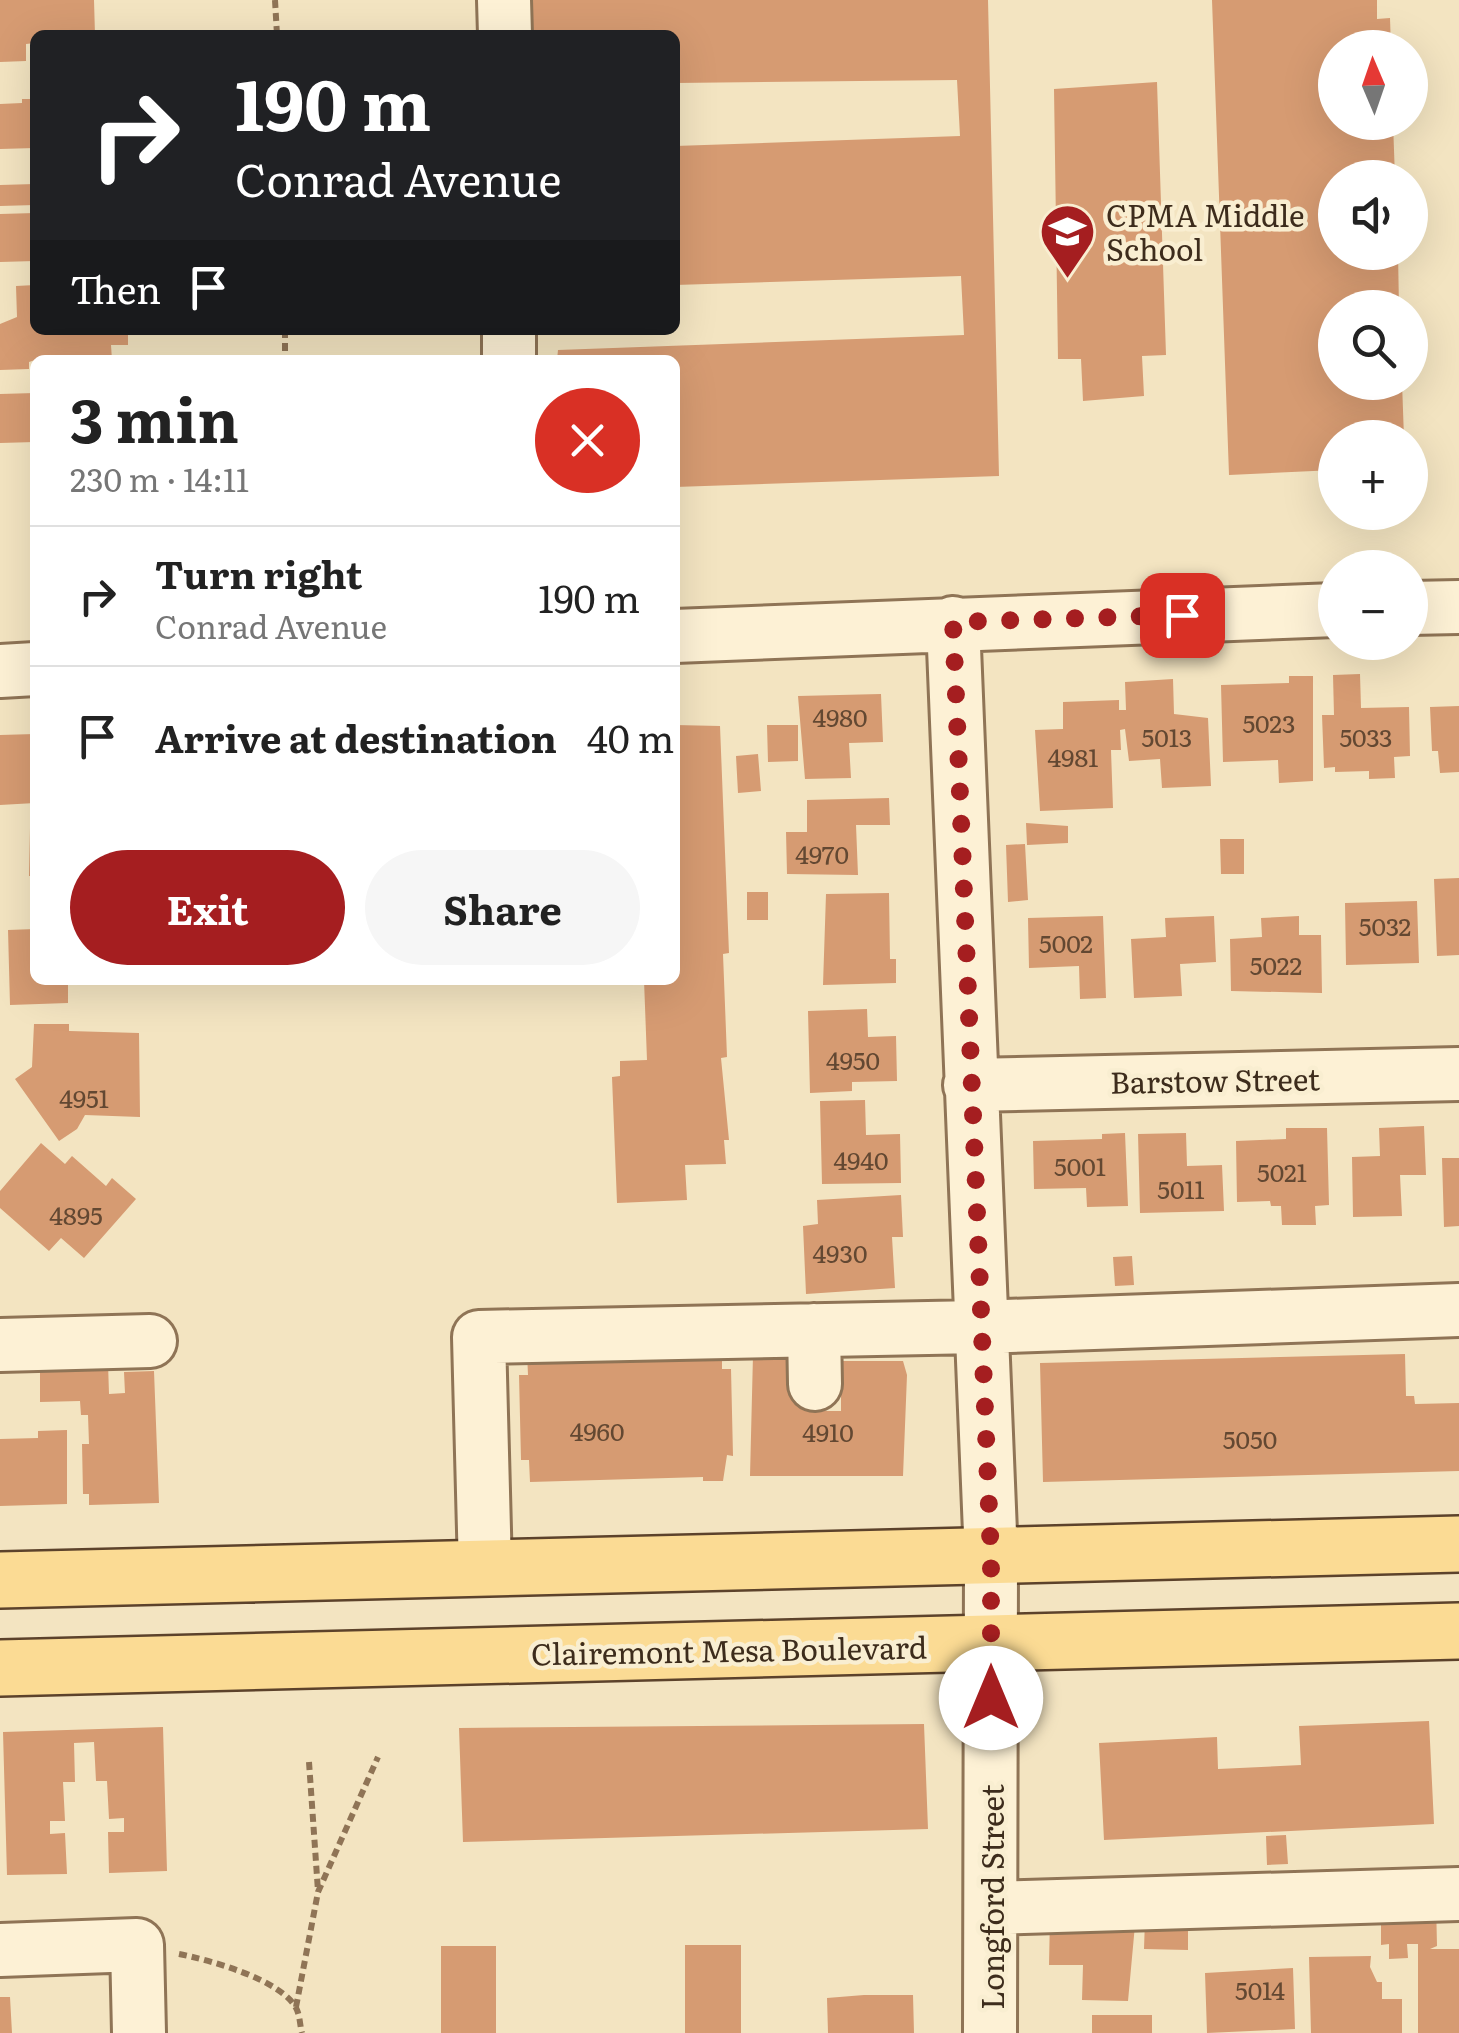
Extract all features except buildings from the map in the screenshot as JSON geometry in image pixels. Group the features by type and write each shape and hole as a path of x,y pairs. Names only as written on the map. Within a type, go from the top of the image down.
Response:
{"main road":[{"path":"0,1580 1459,1544"},
{"name":"Clairemont Mesa Boulevard","path":"0,1668 1459,1631"}],"street":[{"path":"504,0 504,30"},
{"path":"1428,607 1459,606"},
{"path":"680,636 1318,611"},
{"name":"Longford Street","path":"953,622 991,1557 990,2033"},
{"path":"0,671 30,669"},
{"name":"Barstow Street","path":"970,1085 1459,1074"},
{"path":"485,1569 480,1337 979,1327 1459,1310"},
{"path":"814,1330 815,1384"},
{"path":"0,1345 150,1342"},
{"path":"991,1908 1459,1894"},
{"path":"0,1950 155,1949 139,2033"}],"path":[{"path":"274,0 277,30"},
{"path":"302,2033 296,2007 318,1892 378,1757"},
{"path":"309,1762 318,1892"},
{"path":"155,1949 213,1961 271,1985 296,2007"}],"place":[{"name":"CPMA Middle School","path":"1067,280"}],"route":[{"path":"991,1698 991,1557 953,622 1182,615"}]}
